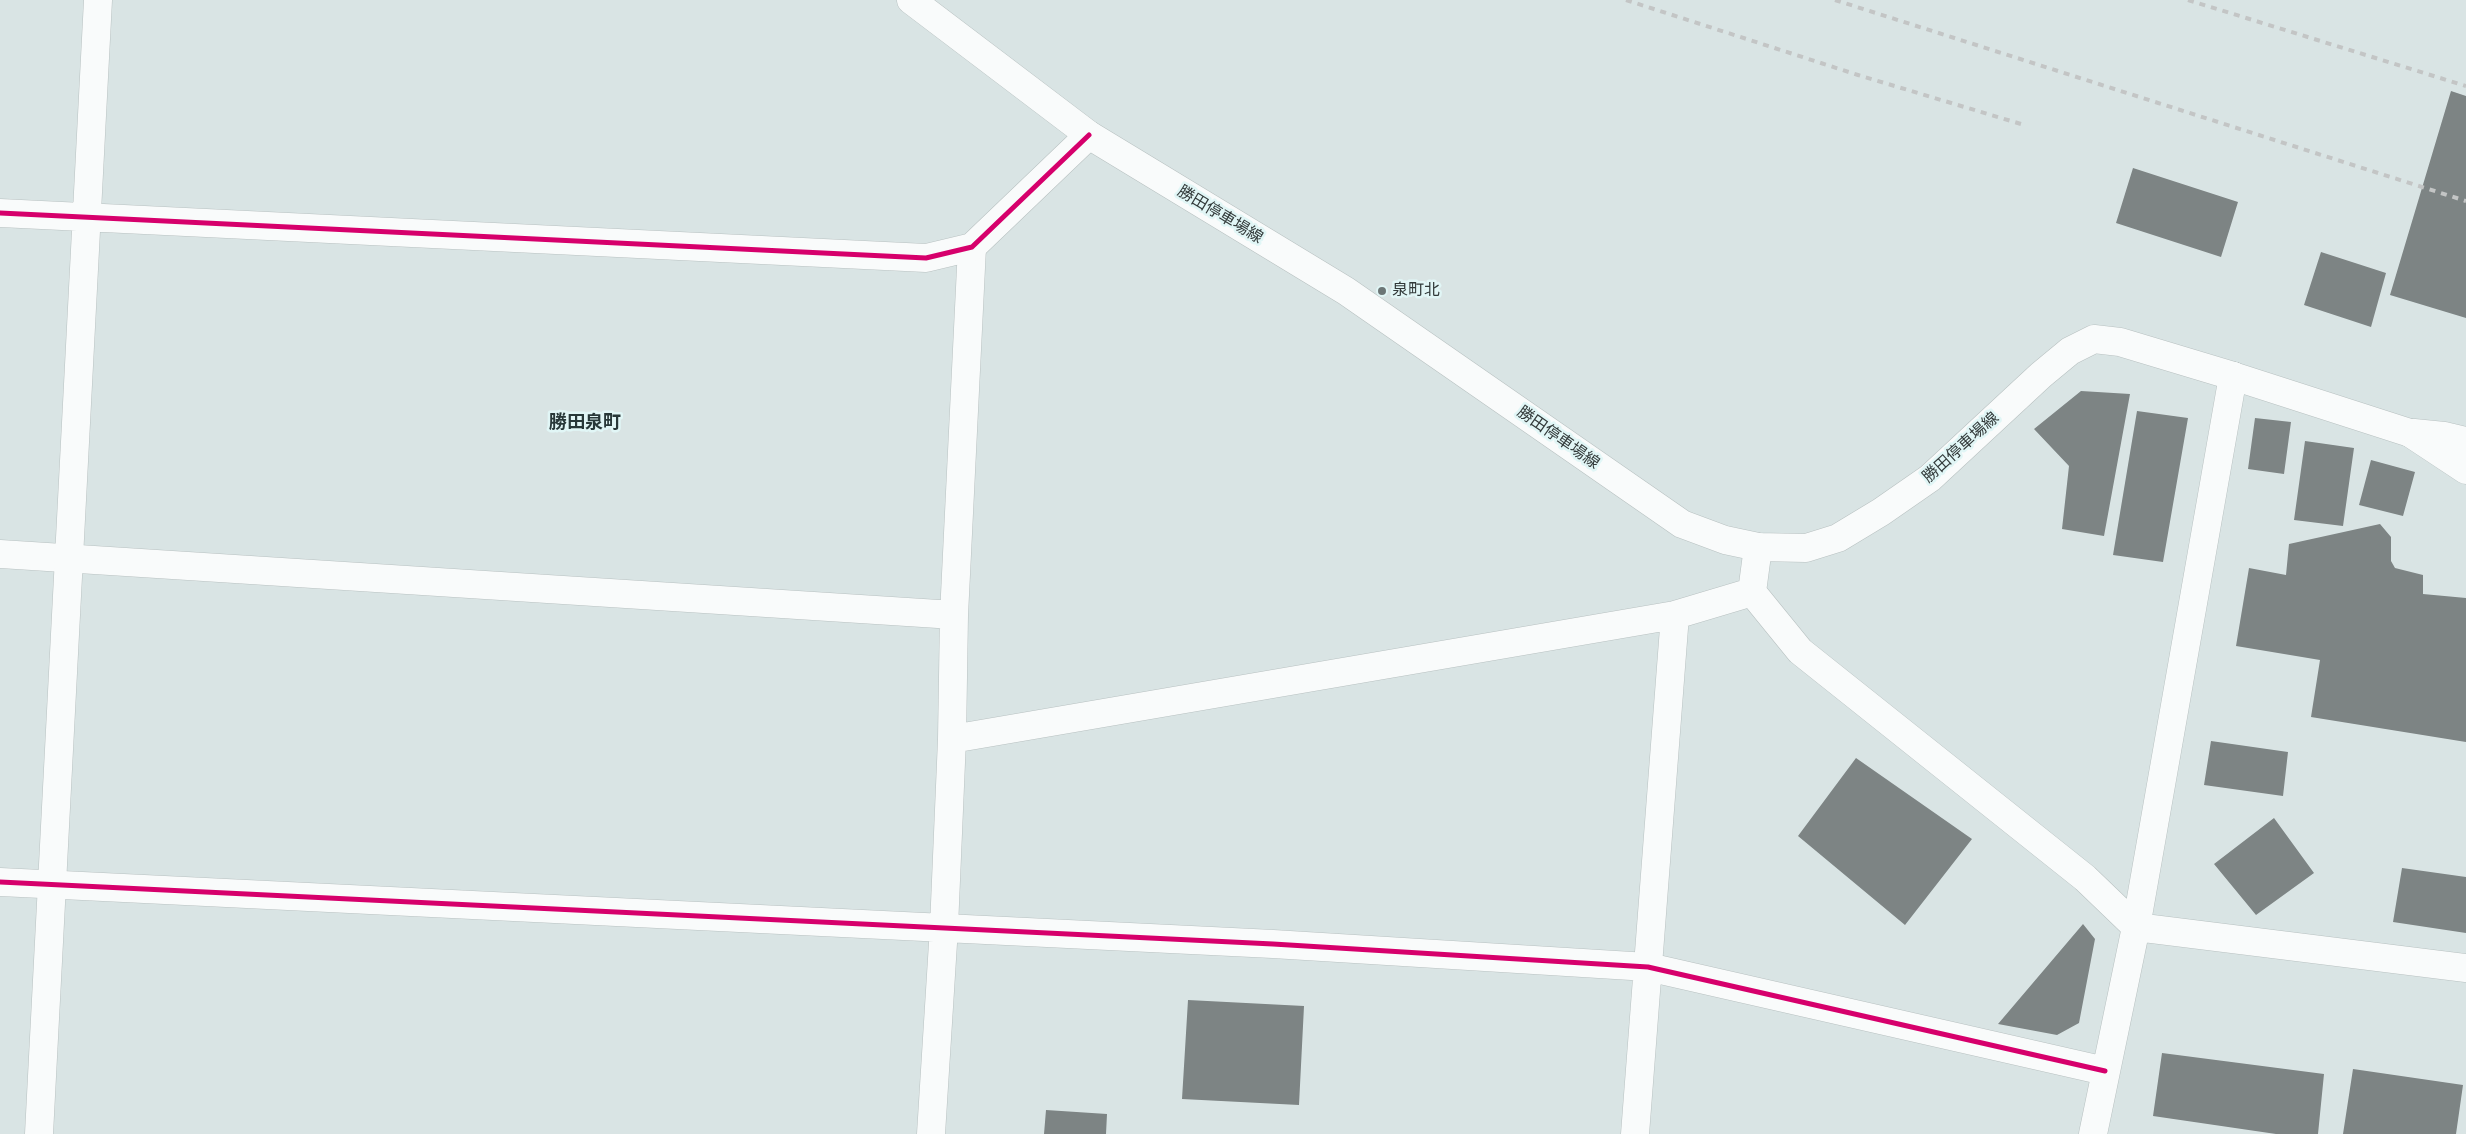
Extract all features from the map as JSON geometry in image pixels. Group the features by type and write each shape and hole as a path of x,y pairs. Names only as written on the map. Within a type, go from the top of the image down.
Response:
{"street":[{"path":"39,1134 98,0"},
{"name":"勝田停車場線","path":"911,0 1089,135 1346,291 1682,524 1725,540 1758,547 1806,548 1838,538 1881,512 1930,478 2041,374 2070,351 2094,339 2120,342 2410,433"},
{"path":"0,213 926,258 972,247 1089,135"},
{"path":"931,1134 944,928 952,738 954,615 972,247"},
{"path":"2094,1134 2105,1071 2136,927 2233,376"},
{"path":"2410,433 2444,436 2466,441"},
{"path":"2410,433 2466,470"},
{"path":"1758,547 1752,592 1800,650 2085,878 2136,927 2466,968"},
{"path":"0,554 954,615"},
{"path":"952,738 1675,615 1752,592"},
{"path":"1635,1134 1675,615"},
{"path":"0,882 1273,944 1648,966 2105,1071"}],"building":[{"path":"2451,91 2466,96 2466,318 2390,295"},
{"path":"2133,168 2238,202 2221,257 2116,223"},
{"path":"2321,252 2386,273 2371,327 2304,305"},
{"path":"2081,391 2130,394 2104,536 2062,529 2069,466 2034,429"},
{"path":"2137,411 2188,418 2163,562 2113,555"},
{"path":"2255,418 2291,422 2284,474 2248,469"},
{"path":"2305,441 2354,448 2343,526 2294,520"},
{"path":"2371,460 2415,472 2403,516 2359,505"},
{"path":"2380,524 2391,537 2391,561 2395,568 2423,575 2423,594 2466,598 2466,742 2311,717 2320,660 2236,646 2249,568 2286,575 2289,544"},
{"path":"2211,741 2288,752 2283,796 2204,785"},
{"path":"1856,758 1972,839 1905,925 1798,836"},
{"path":"2274,818 2314,873 2256,915 2214,864"},
{"path":"2402,868 2466,877 2466,933 2393,922"},
{"path":"2083,924 2095,939 2079,1023 2057,1035 1998,1024"},
{"path":"1188,1000 1304,1006 1299,1105 1182,1099"},
{"path":"2162,1053 2324,1074 2318,1134 2276,1134 2153,1116"},
{"path":"2353,1069 2463,1085 2456,1134 2343,1134"},
{"path":"1046,1110 1107,1114 1106,1134 1044,1134"}],"railway":[{"path":"1626,0 1858,75 2021,124"},
{"path":"1835,0 2466,201"},
{"path":"2188,0 2466,86"}],"cycle path":[{"path":"0,213 926,258 972,247 1089,135"},
{"path":"0,882 1273,944 1648,967 2105,1071"}],"place":[{"name":"泉町北","path":"1382,291"}],"district":[{"name":"勝田泉町","path":"585,423"}]}
